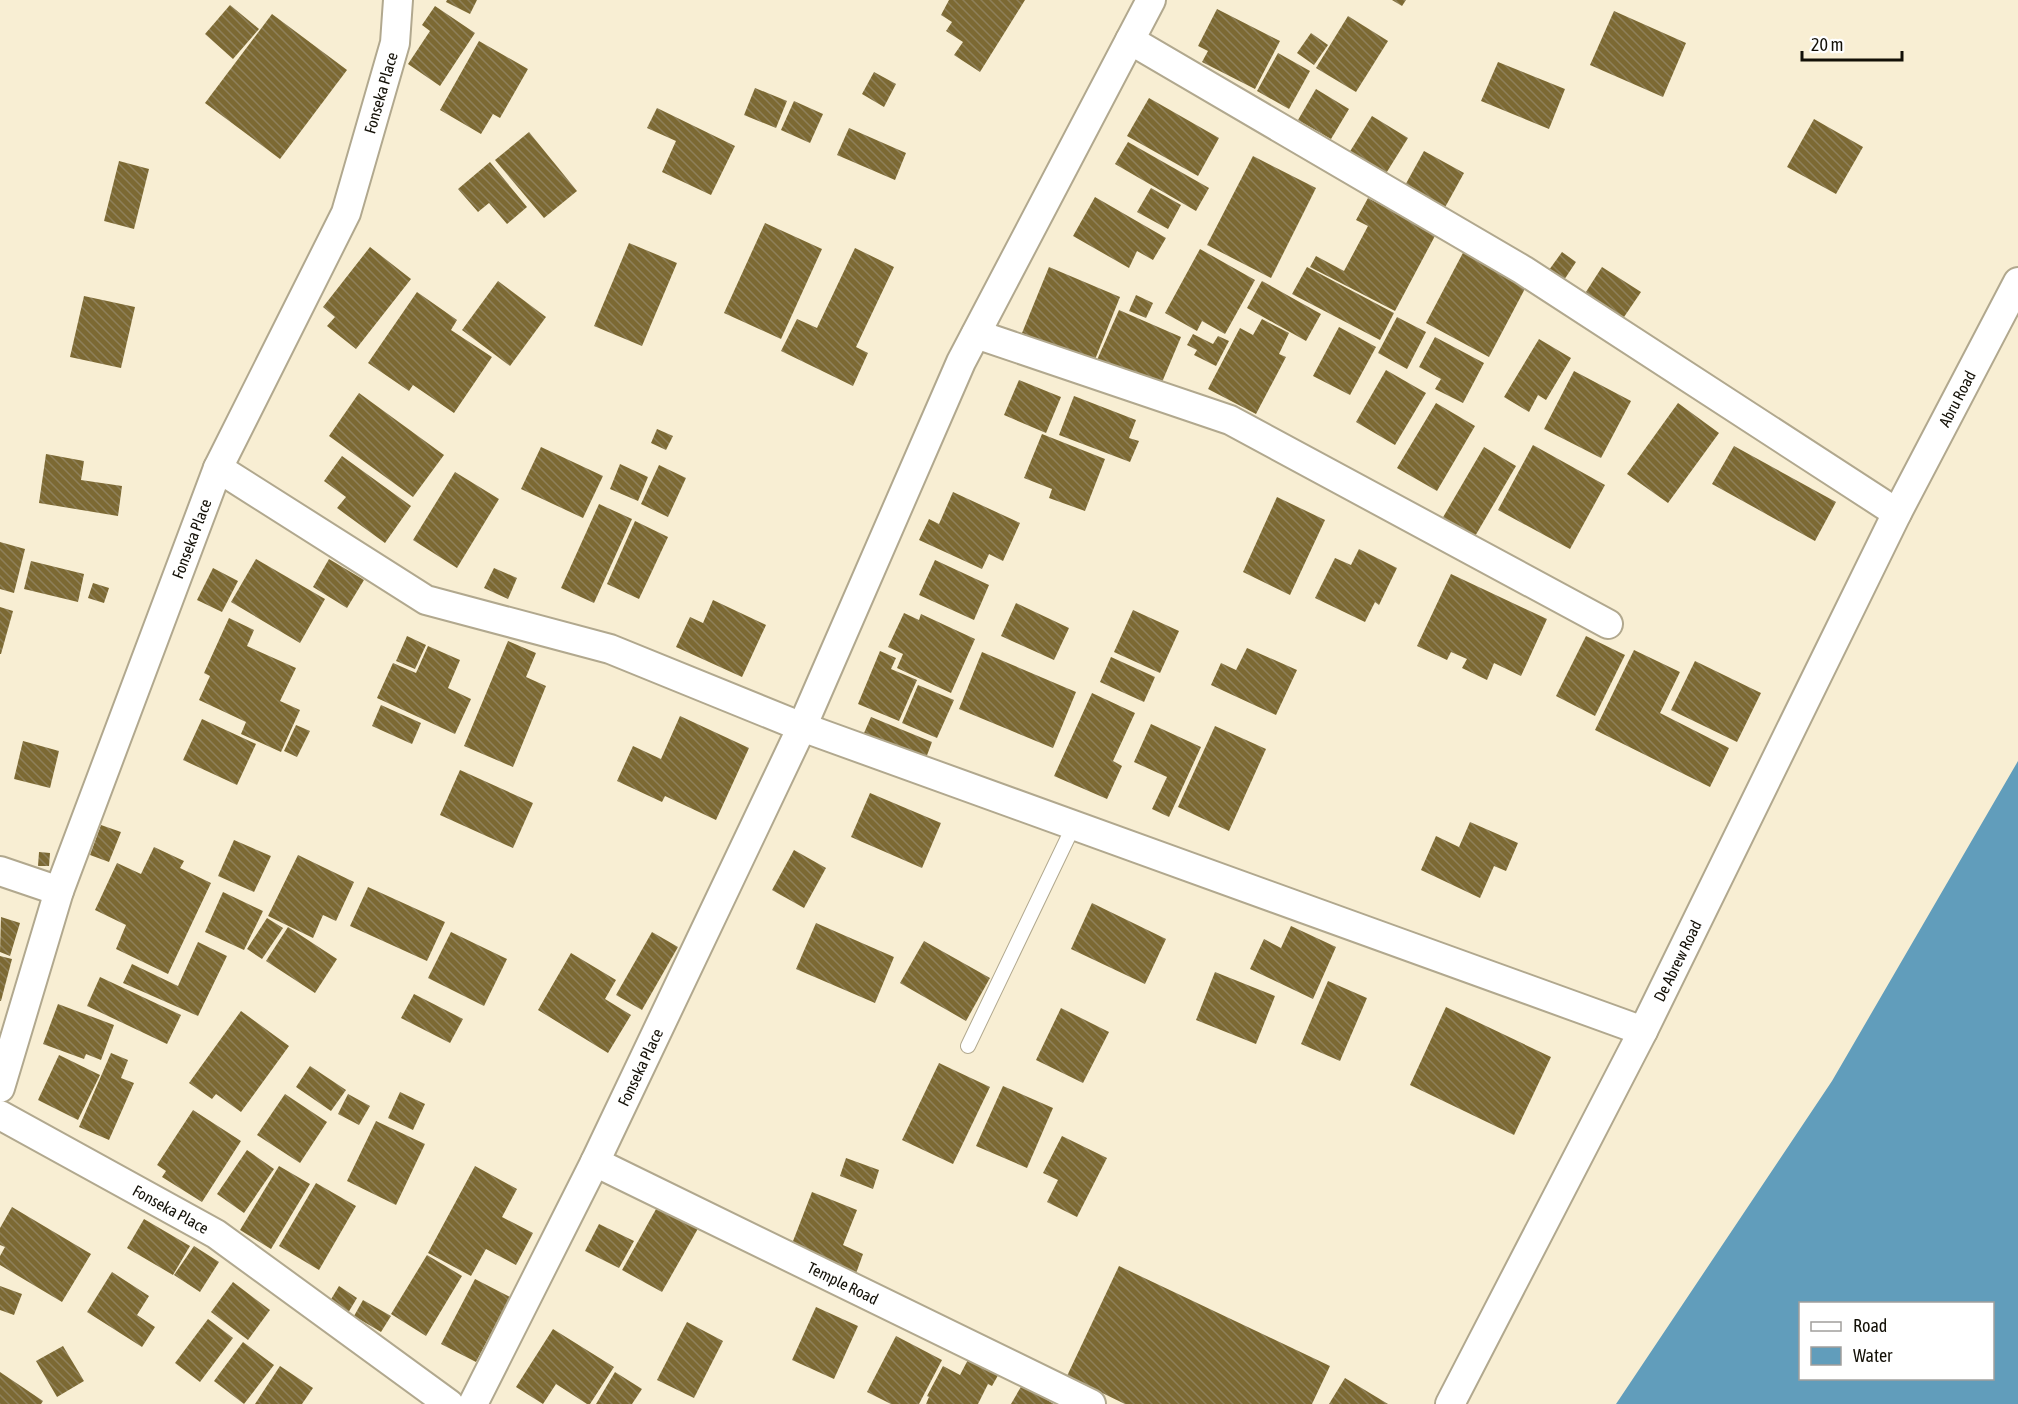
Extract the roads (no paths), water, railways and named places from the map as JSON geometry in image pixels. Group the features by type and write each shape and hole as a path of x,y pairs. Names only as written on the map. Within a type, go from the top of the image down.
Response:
{"street":[{"name":"Fonseka Place","path":"0,1088 59,891 218,468 346,213 395,43 398,0"},
{"path":"1151,0 1130,40 1522,270 1898,513"},
{"name":"Fonseka Place","path":"474,1404 595,1162 802,727 961,362 1130,40"},
{"name":"Abru Road","path":"1898,513 2018,282"},
{"path":"976,334 1230,420 1608,624"},
{"path":"218,468 426,600 610,649 802,727 1643,1031"},
{"name":"De Abrew Road","path":"1450,1404 1643,1031 1898,513"},
{"path":"0,871 59,891"},
{"name":"Fonseka Place","path":"0,1115 216,1234 449,1404"},
{"name":"Temple Road","path":"595,1162 1090,1404"}],"lane":[{"path":"968,1046 1074,825"}],"water":[{"path":"2018,761 2018,1404 1616,1404 1832,1081"}]}
